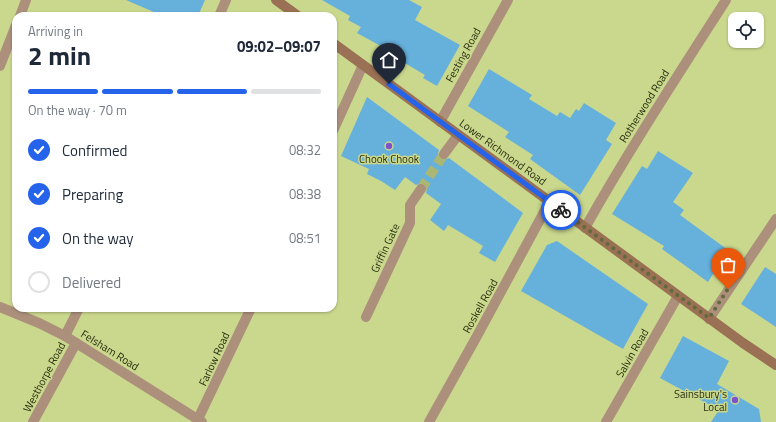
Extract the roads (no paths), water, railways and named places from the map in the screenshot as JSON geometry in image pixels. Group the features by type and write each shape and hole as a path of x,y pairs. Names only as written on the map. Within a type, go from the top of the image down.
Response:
{"main road":[{"path":"283,2 294,12"},
{"name":"Lower Richmond Road","path":"337,46 678,296 776,365"}],"street":[{"path":"22,12 26,0"},
{"path":"221,12 226,0"},
{"name":"Festing Road","path":"440,122 508,0"},
{"name":"Rotherwood Road","path":"585,228 648,120 726,0"},
{"path":"0,66 12,35"},
{"path":"337,122 363,65"},
{"path":"444,154 458,135"},
{"name":"Griffin Gate","path":"366,317 410,223 410,205 421,189"},
{"name":"Roskell Road","path":"429,422 550,202"},
{"path":"709,318 776,219"},
{"name":"Salvin Road","path":"606,422 678,296"},
{"name":"Felsham Road","path":"0,307 12,312"},
{"name":"Felsham Road","path":"12,312 39,323 64,336 200,421"},
{"path":"64,336 77,312"},
{"name":"Farlow Road","path":"200,421 249,312"},
{"name":"Westhorpe Road","path":"33,422 76,343"}],"tunnel":[{"path":"421,189 444,154"}],"place":[{"name":"Chook Chook","path":"389,146"},
{"name":"Sainsbury's Local","path":"735,400"}]}
